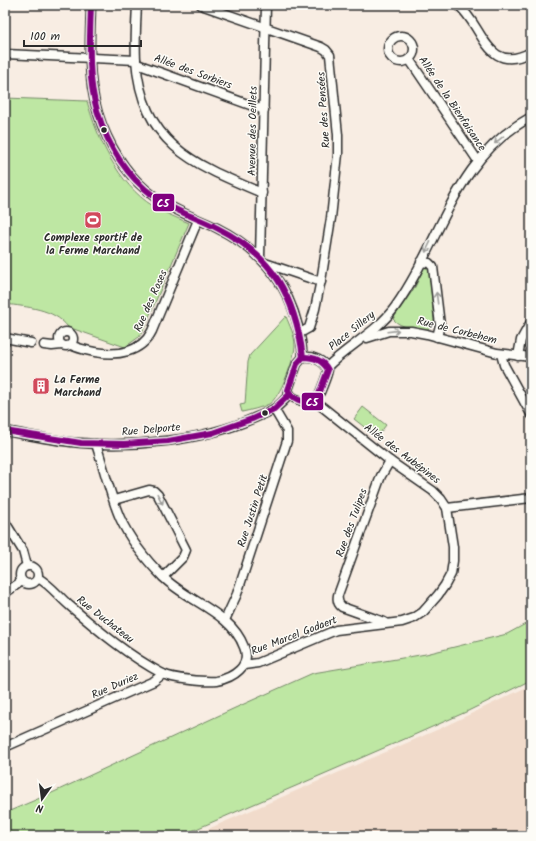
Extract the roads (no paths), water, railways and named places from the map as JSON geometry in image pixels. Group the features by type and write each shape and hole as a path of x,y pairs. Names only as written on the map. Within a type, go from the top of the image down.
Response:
{"street":[{"path":"91,5 89,58 92,86 100,120 107,137 120,160 135,180 151,194 172,208 232,236 250,248 263,260 286,293 296,318 300,333 303,357 297,364 288,388 290,394 294,398 306,403 314,401 320,395 326,376 327,367 321,361 309,357 303,357"},
{"path":"137,5 136,62 140,89 154,123 167,141 194,161 226,178 262,193"},
{"name":"Rue des Pensées","path":"201,5 323,48 329,53 331,58 338,138 338,154 331,218 321,282 310,326 307,330 300,333"},
{"name":"Avenue des Oeillets","path":"263,260 262,193 266,5"},
{"path":"458,5 467,14 489,48 498,55 512,59 522,57 531,52"},
{"name":"Allée des Sorbiers","path":"5,54 136,62 264,110"},
{"name":"Allée de la Bienfaisance","path":"409,59 478,161"},
{"name":"Place Sillery","path":"327,367 375,329 392,311 421,262 452,199 478,161 498,140 531,117"},
{"name":"Rue des Roses","path":"44,345 71,345 80,349 115,354 128,352 146,340 152,331 198,220"},
{"path":"263,260 321,282"},
{"path":"421,262 430,264 434,268 439,321 437,337"},
{"path":"518,356 521,340 531,322"},
{"name":"Rue de Corbehem","path":"356,343 378,334 397,330 416,332 502,354 531,357"},
{"path":"62,345 59,342 59,337 66,332 71,333 73,337 74,340 71,345"},
{"path":"5,338 31,343"},
{"path":"502,354 504,365 531,414"},
{"name":"Rue Delporte","path":"5,431 71,442 96,444 142,443 189,437 235,426 274,409 290,394"},
{"name":"Allée des Aubépines","path":"314,401 390,461 433,491 447,508"},
{"name":"Rue Justin Petit","path":"225,620 237,594 287,441 286,431 274,409"},
{"path":"96,444 121,520 133,540 149,562 163,577 183,594 225,620 237,634 244,647 246,656 244,665"},
{"name":"Rue des Tulipes","path":"387,623 342,607 338,601 338,595 382,474 390,461"},
{"path":"114,500 149,490 154,490 158,495 186,550 183,557 163,577"},
{"path":"447,508 531,498"},
{"name":"Rue Marcel Godaert","path":"163,674 175,678 210,681 221,680 236,673 244,665 258,662 336,630 410,619 420,614 446,585 451,574 453,548 447,508"},
{"path":"5,522 23,551 27,566"},
{"path":"27,566 32,566 37,570 38,578 36,582 31,585 26,584 22,581 20,575 21,571 27,566"},
{"name":"Rue Duchateau","path":"38,578 46,583 64,602 92,626 163,674"},
{"path":"5,593 22,581"},
{"name":"Rue Duriez","path":"5,746 152,682 163,674"}],"place":[{"name":"Complexe sportif de la Ferme Marchand","path":"93,220"},
{"name":"La Ferme Marchand","path":"41,386"}]}
